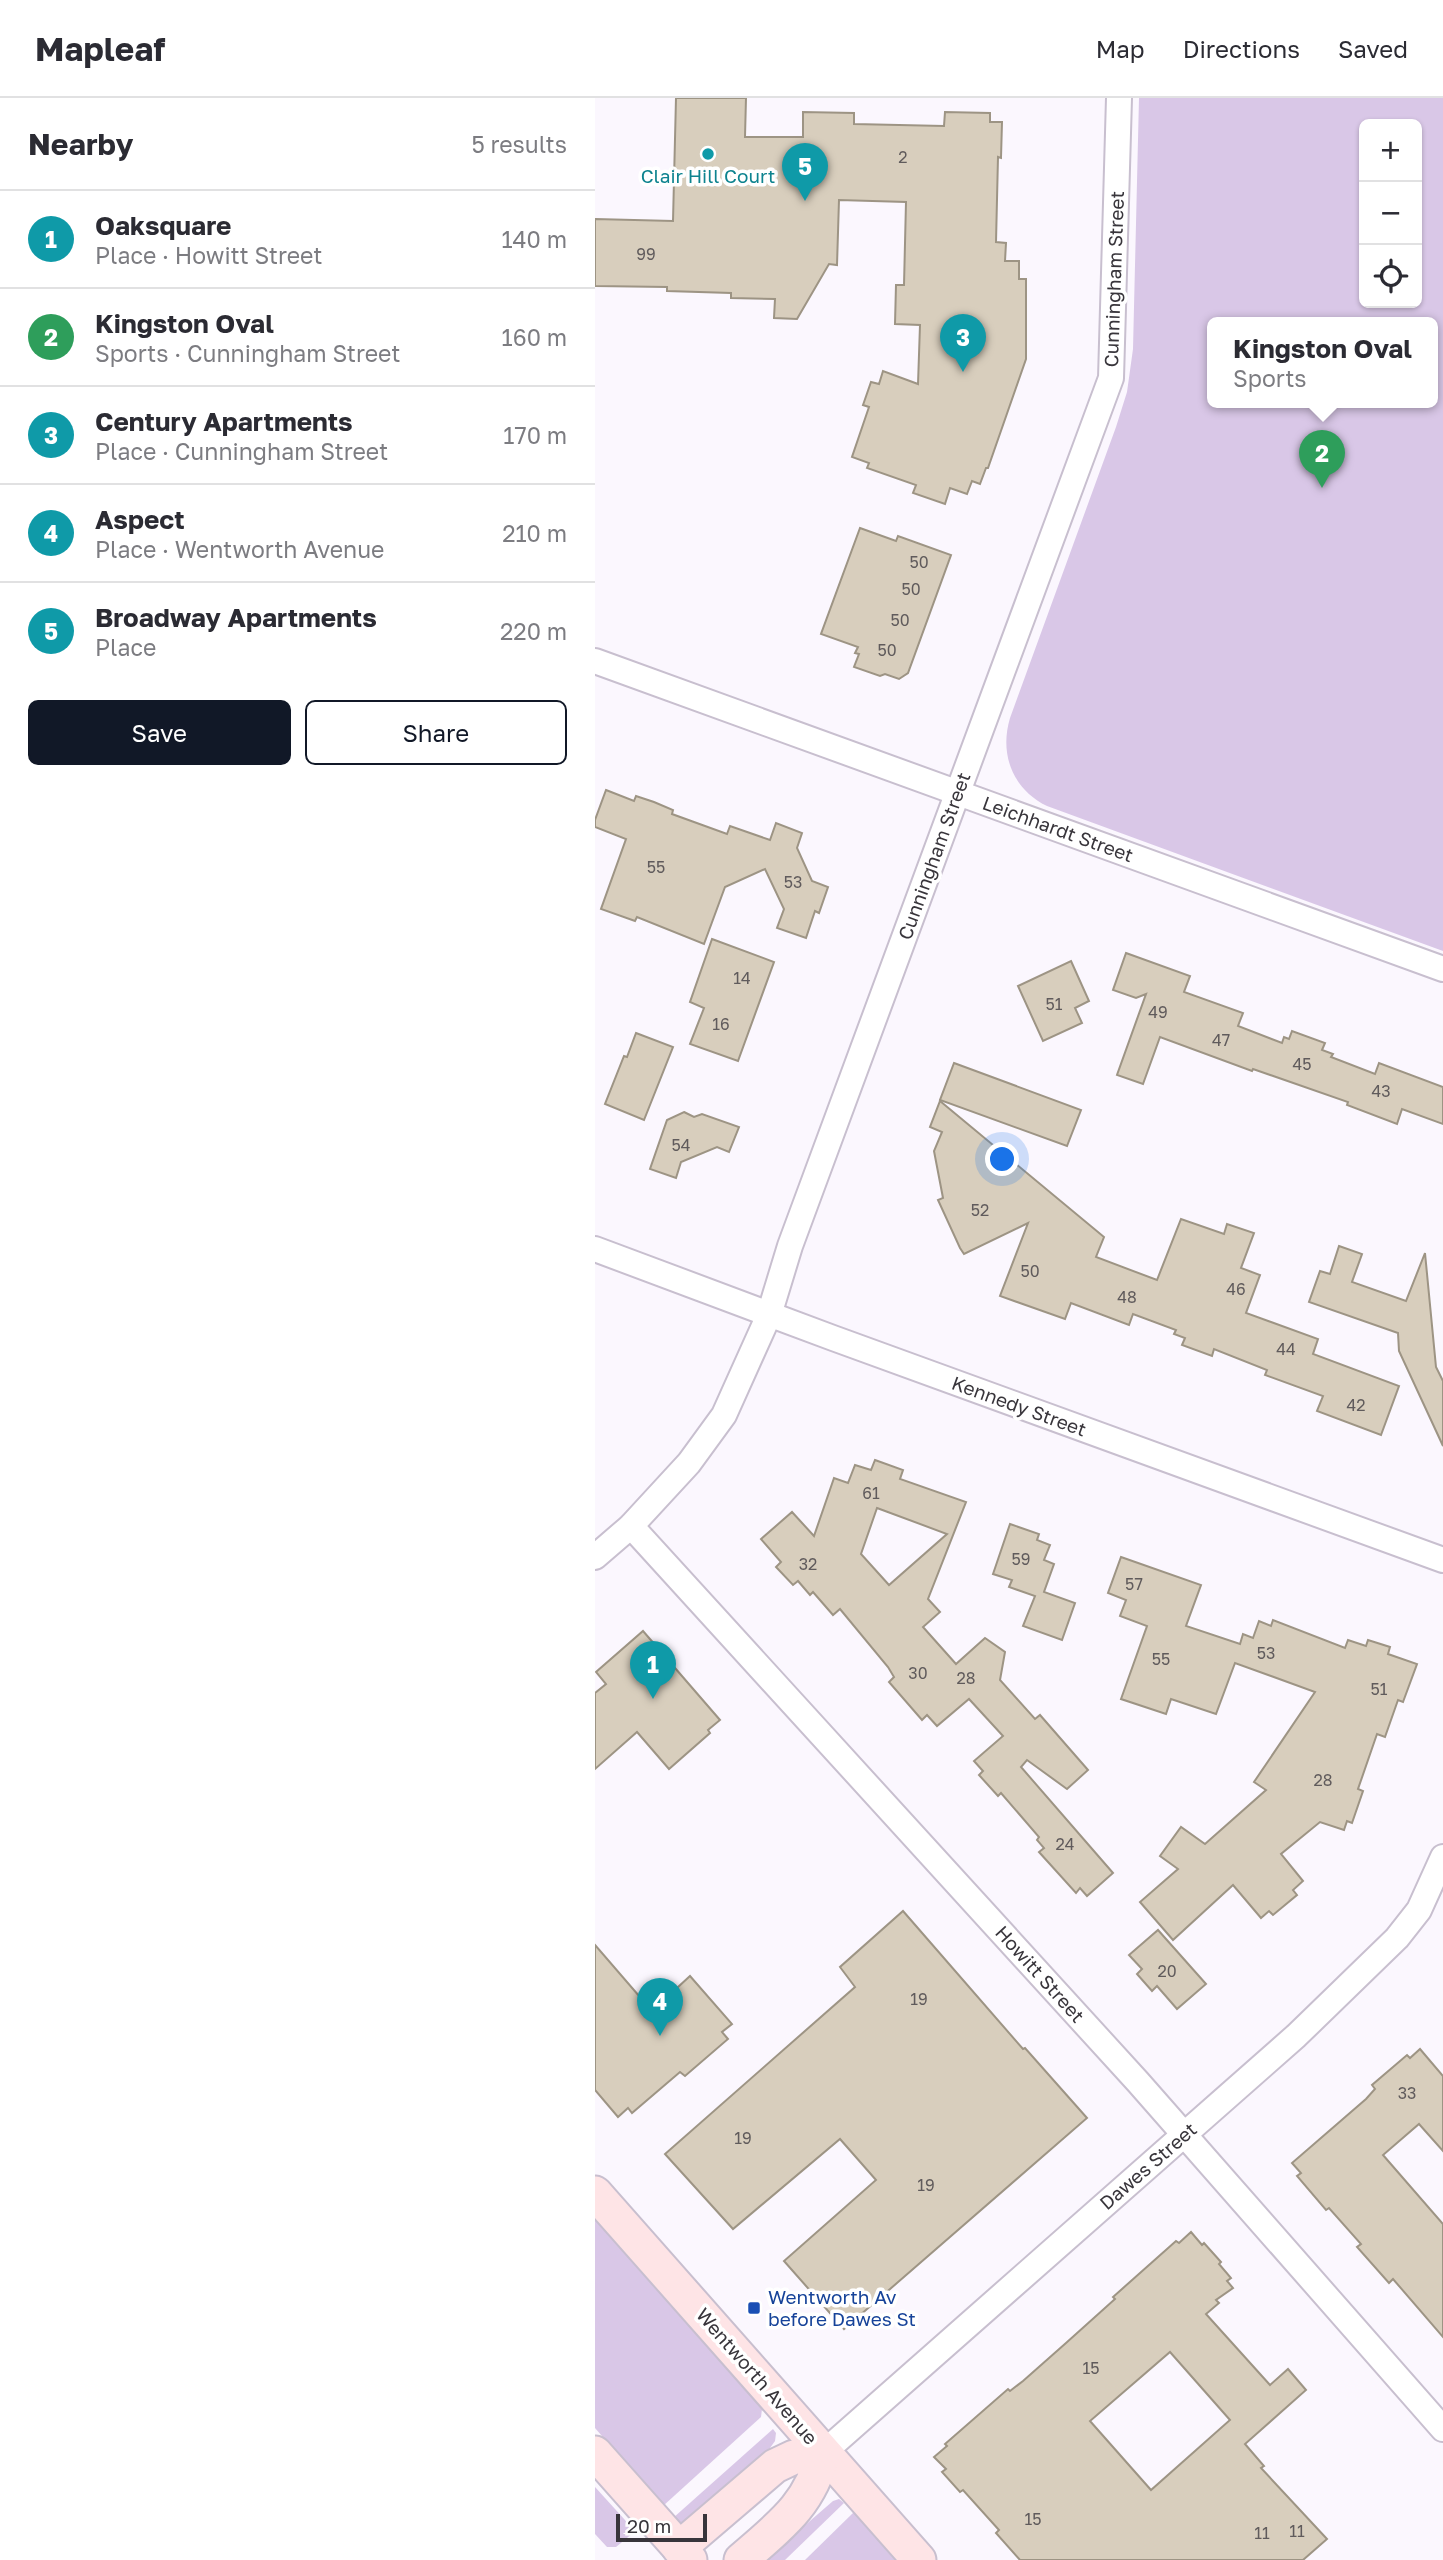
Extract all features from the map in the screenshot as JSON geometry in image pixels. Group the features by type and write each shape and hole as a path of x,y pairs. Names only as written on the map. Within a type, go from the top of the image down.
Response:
{"main road":[{"name":"Wentworth Avenue","path":"595,2193 919,2560"},
{"path":"595,2453 678,2556 775,2466 794,2457 823,2453 818,2473 802,2503 741,2560"}],"street":[{"name":"Cunningham Street","path":"595,1557 631,1526 689,1463 724,1415 769,1315 790,1246 1111,378 1119,98"},
{"name":"Leichhardt Street","path":"595,661 1443,968"},
{"name":"Kennedy Street","path":"595,1249 1443,1560"},
{"name":"Howitt Street","path":"631,1526 1184,2135 1443,2429"},
{"name":"Dawes Street","path":"823,2453 1296,2036 1397,1938 1419,1910 1443,1857"}],"shaded area":[{"path":"1139,98 1443,98 1443,951 1047,806 1035,799 1017,780 1006,745 1010,718 1127,392 1133,349"},
{"path":"595,2218 762,2409 761,2417 663,2506 595,2428"},
{"path":"773,2429 776,2433 775,2441 770,2448 684,2523 680,2524 673,2518"},
{"path":"595,2487 625,2520 633,2533 616,2547 607,2547 595,2534"},
{"path":"839,2499 844,2503 785,2560 765,2560 833,2501"},
{"path":"854,2512 895,2560 805,2560"}],"building":[{"path":"676,98 746,98 745,137 803,137 803,112 854,113 854,124 944,126 945,112 990,113 990,122 1002,122 1001,158 998,157 996,242 1006,243 1005,261 1019,261 1019,279 1026,279 1026,359 988,468 980,484 972,481 967,494 950,488 945,504 913,493 916,485 867,468 869,463 852,457 869,407 863,405 871,382 879,384 883,371 918,384 920,325 895,324 896,285 904,285 906,202 839,200 837,265 829,264 797,319 774,318 775,299 731,298 731,293 667,291 667,287 595,286 595,219 673,221"},
{"path":"860,528 896,541 898,536 951,555 908,673 899,679 854,667 859,654 855,653 858,647 821,634"},
{"path":"606,790 634,801 636,796 654,802 673,810 672,814 727,834 730,826 770,840 776,823 802,833 797,848 812,881 828,887 819,913 815,911 806,938 777,928 784,909 765,869 725,887 704,944 637,917 635,921 601,909 626,839 595,827"},
{"path":"712,939 774,962 738,1061 690,1044 704,1008 690,1002"},
{"path":"1126,953 1190,976 1184,992 1243,1013 1238,1026 1282,1043 1284,1037 1289,1039 1292,1031 1325,1043 1322,1050 1333,1054 1331,1057 1375,1074 1379,1063 1443,1087 1443,1124 1402,1109 1397,1124 1347,1105 1348,1102 1160,1037 1143,1084 1117,1075 1146,994 1136,998 1113,990"},
{"path":"1071,961 1089,1001 1075,1008 1082,1023 1043,1041 1018,986"},
{"path":"636,1033 673,1047 644,1120 605,1104"},
{"path":"954,1063 1081,1110 1067,1146 940,1100"},
{"path":"940,1101 1104,1237 1096,1257 1157,1280 1181,1219 1224,1234 1227,1224 1254,1233 1241,1268 1260,1275 1246,1313 1318,1339 1313,1354 1399,1386 1381,1435 1317,1411 1323,1396 1265,1375 1267,1370 1214,1349 1212,1356 1182,1345 1185,1338 1174,1334 1176,1330 1133,1314 1129,1325 1071,1303 1065,1319 1000,1296 1028,1223 964,1254 938,1200 943,1198 934,1151 942,1132 930,1127"},
{"path":"684,1112 694,1117 702,1114 739,1127 729,1152 717,1147 681,1162 676,1178 650,1169 667,1120"},
{"path":"1339,1246 1362,1254 1352,1282 1406,1301 1425,1253 1436,1367 1443,1381 1443,1446 1399,1351 1398,1333 1309,1302 1320,1271 1330,1274"},
{"path":"875,1460 903,1470 900,1479 966,1502 928,1599 940,1612 923,1627 956,1664 985,1638 1005,1652 1000,1680 1035,1719 1040,1715 1088,1770 1067,1789 1027,1760 1021,1767 1113,1873 1087,1896 1080,1888 1076,1893 1039,1852 1044,1848 1037,1840 1039,1837 1001,1793 998,1796 979,1775 983,1771 974,1761 1003,1736 969,1699 937,1726 927,1715 922,1720 889,1682 894,1677 888,1667 840,1609 833,1615 813,1592 810,1595 798,1581 793,1585 776,1567 781,1562 761,1539 792,1512 814,1536 834,1478 848,1483 855,1465 871,1470","holes":["877,1508 947,1534 889,1585 861,1554"]},
{"path":"1010,1524 1039,1534 1037,1540 1050,1545 1044,1560 1054,1564 1044,1592 1075,1603 1062,1640 1023,1626 1035,1596 1009,1587 1012,1580 993,1574"},
{"path":"1121,1557 1201,1585 1186,1626 1240,1644 1243,1634 1253,1638 1259,1621 1271,1626 1273,1620 1345,1648 1348,1640 1366,1646 1368,1640 1390,1647 1388,1654 1417,1664 1403,1702 1398,1700 1385,1737 1377,1734 1358,1789 1363,1791 1352,1823 1347,1821 1344,1830 1320,1822 1281,1854 1303,1881 1293,1890 1297,1895 1273,1915 1269,1911 1261,1918 1233,1885 1173,1940 1140,1902 1178,1869 1160,1856 1181,1827 1205,1844 1266,1790 1254,1782 1315,1692 1235,1663 1216,1714 1171,1699 1166,1714 1121,1699 1147,1626 1120,1616 1126,1600 1108,1593"},
{"path":"643,1631 720,1720 708,1730 710,1733 669,1769 637,1732 595,1769 595,1693 606,1684 596,1672"},
{"path":"903,1911 1087,2118 844,2329 784,2261 876,2180 840,2139 733,2229 665,2154 855,1987 840,1967"},
{"path":"1158,1930 1206,1984 1177,2009 1157,1986 1152,1991 1137,1974 1142,1969 1129,1955"},
{"path":"595,1945 652,2011 690,1976 732,2024 722,2032 728,2039 685,2076 680,2072 632,2113 628,2108 618,2117 595,2090"},
{"path":"1420,2049 1443,2076 1443,2151 1419,2124 1383,2155 1443,2224 1443,2337 1393,2279 1389,2283 1357,2247 1361,2244 1329,2208 1326,2210 1297,2176 1301,2173 1292,2163 1366,2099 1375,2089 1372,2085 1407,2055 1410,2058"},
{"path":"1191,2232 1221,2262 1219,2264 1231,2278 1227,2281 1233,2288 1216,2300 1219,2303 1206,2314 1270,2385 1288,2369 1306,2390 1245,2444 1264,2466 1261,2468 1327,2539 1303,2560 1020,2560 996,2533 999,2530 963,2490 960,2492 942,2472 946,2469 934,2457 947,2446 945,2444 1008,2389 1010,2391 1023,2381 1066,2343 1176,2241 1179,2243","holes":["1170,2352 1230,2420 1151,2490 1090,2421"]}],"place":[{"name":"Clair Hill Court","path":"708,154"},
{"name":"Broadway Apartments","path":"805,201"},
{"name":"Century Apartments","path":"963,372"},
{"name":"Kingston Oval","path":"1322,488"},
{"name":"Oaksquare","path":"653,1699"},
{"name":"Aspect","path":"660,2036"},
{"name":"Wentworth Av before Dawes St","path":"754,2308"}]}
